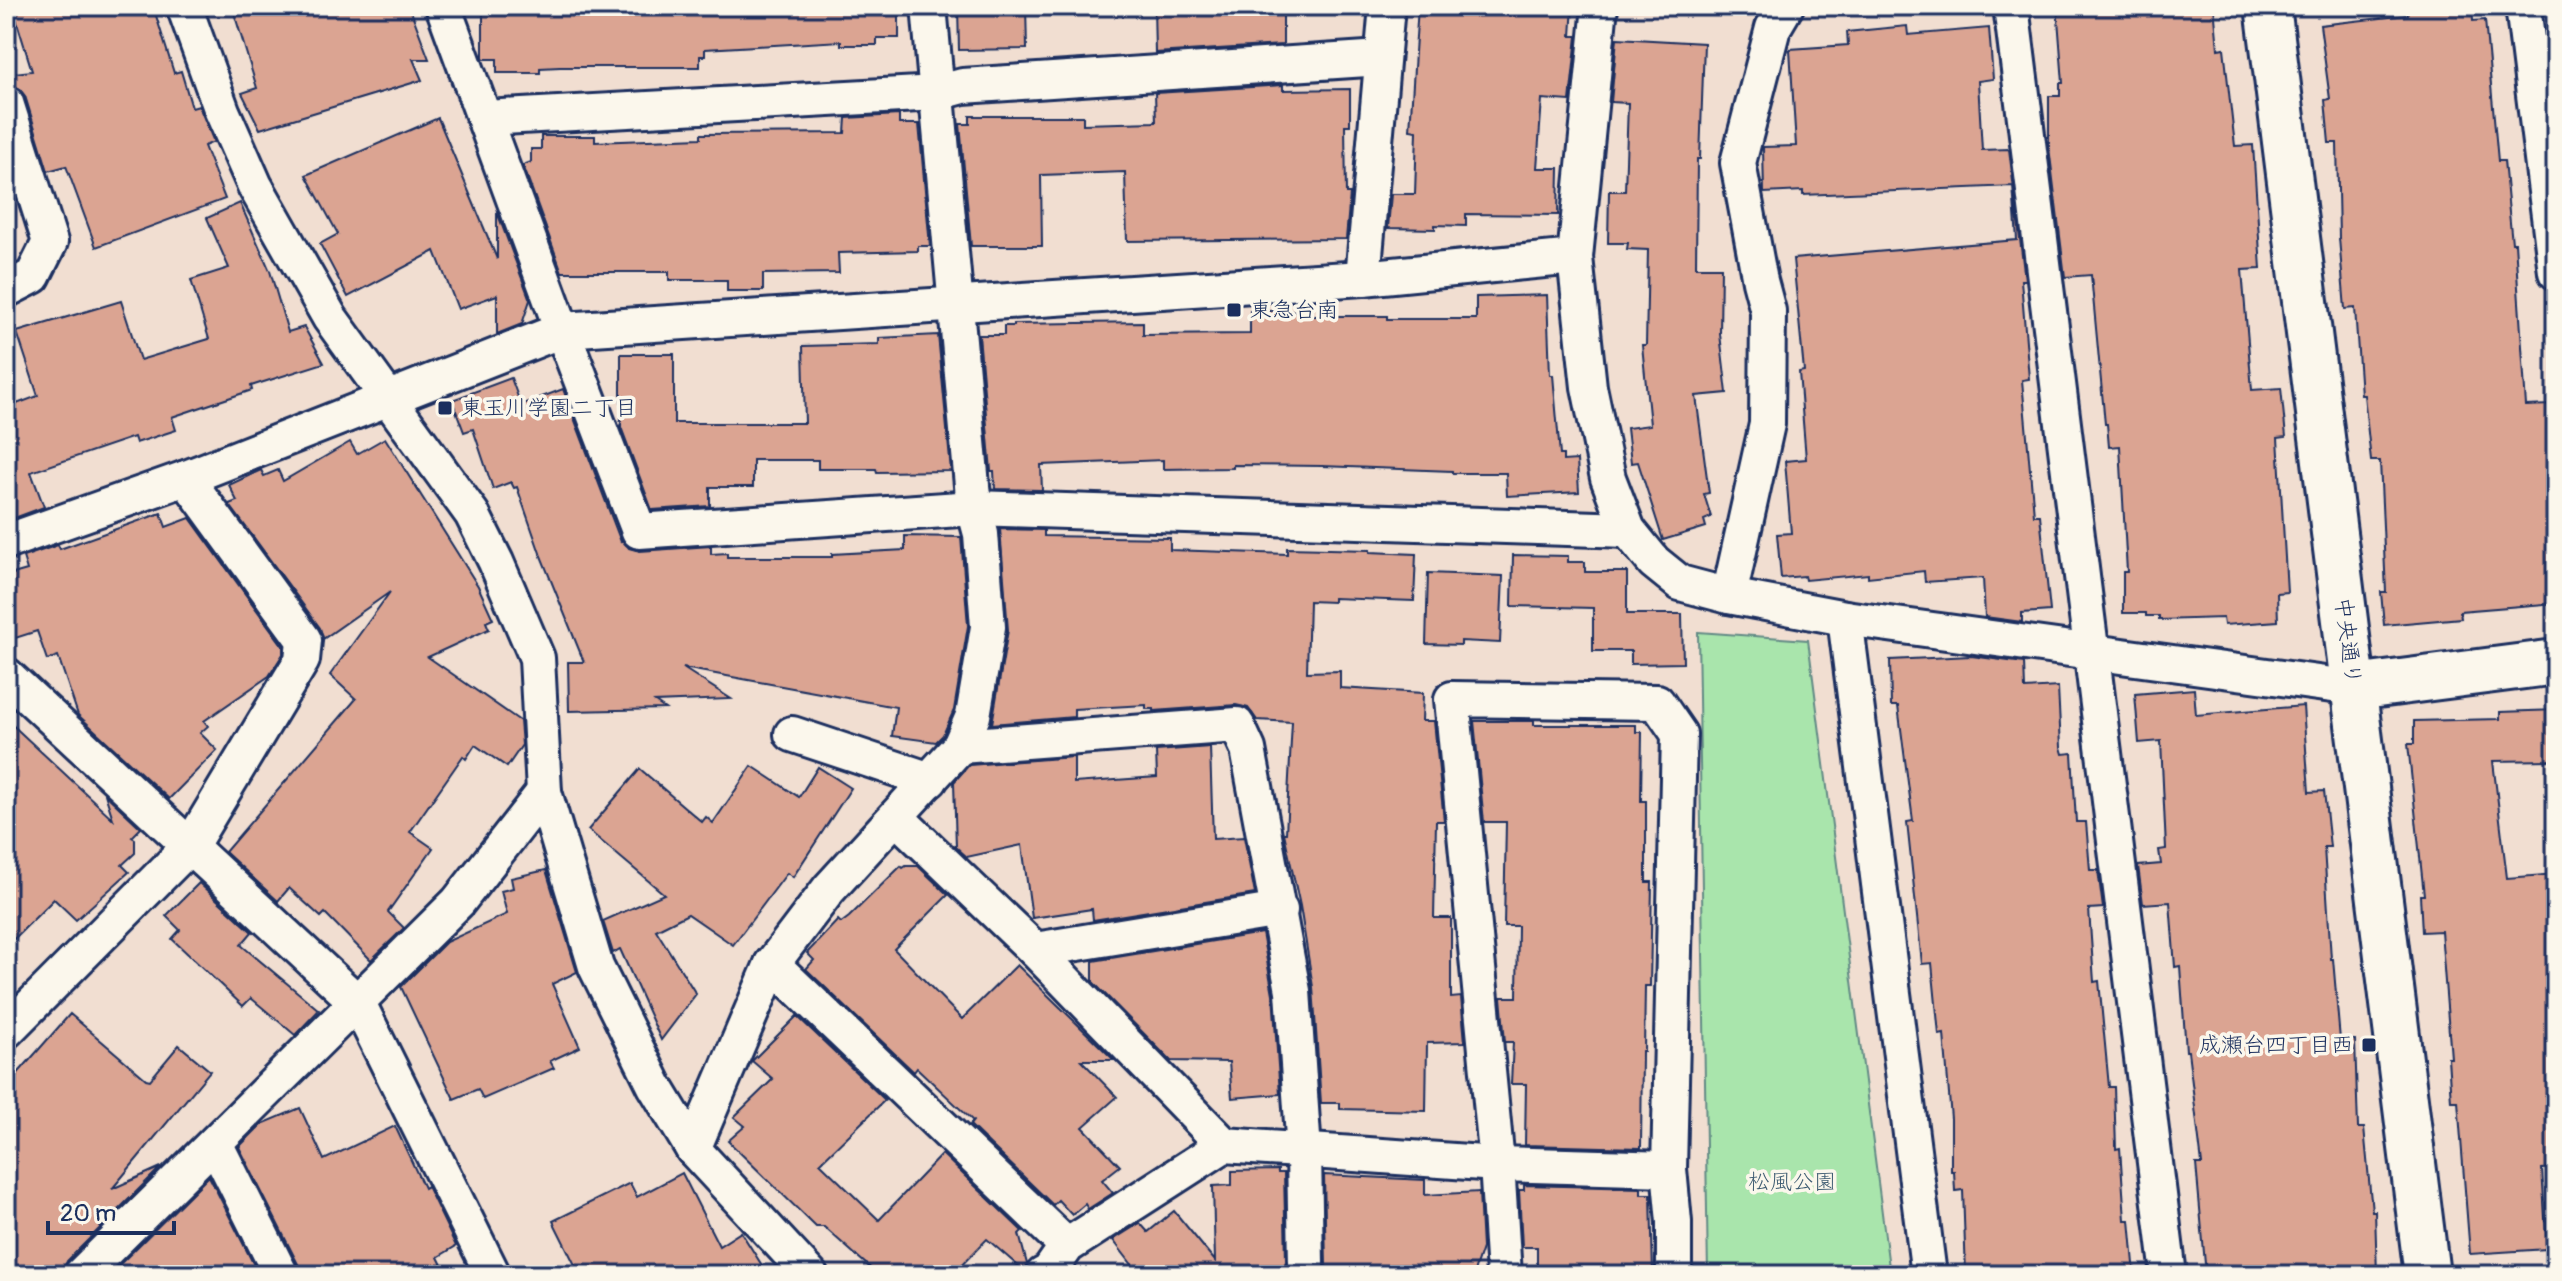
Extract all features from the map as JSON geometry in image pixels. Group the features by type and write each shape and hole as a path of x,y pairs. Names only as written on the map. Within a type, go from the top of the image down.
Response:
{"street":[{"path":"184,6 222,111 255,186 330,318 472,514 496,562 537,658 544,792 596,967 655,1086 693,1149 810,1275"},
{"path":"443,6 639,531 974,508 1628,530"},
{"path":"693,1149 772,964 829,889 960,746 973,716 988,627 981,534 974,508 929,6"},
{"path":"1363,278 1387,6"},
{"path":"1600,6 1575,257 1589,387 1608,478 1628,530 1654,562 1680,583 1729,596 1845,618 2354,688 2556,662"},
{"path":"1729,596 1767,424 1768,311 1738,163 1773,28 1786,6"},
{"path":"2011,6 2169,1275"},
{"name":"中央通り","path":"2268,6 2427,1275"},
{"path":"2523,6 2556,272"},
{"path":"485,118 937,93 963,86 1382,58"},
{"path":"6,103 50,242 33,276 6,290"},
{"path":"6,542 186,478 562,330 1363,278 1575,257"},
{"path":"6,1031 191,845 302,660 304,640 186,478"},
{"path":"1845,618 1929,1275"},
{"path":"6,675 358,1003 493,1275"},
{"path":"1504,1275 1497,1164 1452,699 1657,702 1679,734 1669,1169 1674,1222 1674,1275"},
{"path":"960,746 1237,725 1248,749 1293,991 1304,1152 1306,1265 1302,1275"},
{"path":"792,734 930,780"},
{"path":"81,1275 458,902 544,792"},
{"path":"896,817 1035,950 1224,1145"},
{"path":"1035,950 1280,910"},
{"path":"772,964 1052,1267 1224,1145 1497,1164 1669,1169"},
{"path":"215,1143 281,1275"}],"green space":[{"name":"松風公園","path":"1698,632 1808,640 1890,1275 1708,1275"}],"building":[{"path":"12,6 153,6 174,73 181,71 192,108 199,106 214,142 204,146 225,199 96,247 66,166 48,171 25,96 19,88 6,84 6,74 32,71"},
{"path":"232,6 409,6 429,59 413,59 422,80 260,129 242,93 257,88"},
{"path":"899,6 899,38 877,38 877,45 841,45 841,41 705,49 705,56 700,56 700,67 560,67 540,68 540,73 497,73 497,59 483,57 483,10 657,12 657,7"},
{"path":"1026,6 1027,49 959,50 958,7"},
{"path":"1154,6 1283,6 1283,45 1155,53"},
{"path":"1418,6 1573,6 1571,36 1577,36 1570,101 1542,99 1537,168 1559,168 1558,215 1466,214 1466,226 1388,228 1391,194 1415,194 1417,131 1410,130"},
{"path":"2057,6 2214,6 2218,49 2224,48 2235,146 2253,145 2261,269 2242,270 2252,390 2281,388 2286,437 2278,438 2287,592 2277,593 2278,621 2224,625 2223,618 2159,620 2159,616 2146,616 2146,613 2123,613 2123,572 2127,572 2120,446 2109,447 2105,424 2091,275 2065,277 2049,147 2049,96 2060,96 2060,83 2063,83"},
{"path":"2472,6 2473,21 2485,20 2498,161 2504,161 2512,243 2515,243 2526,406 2552,405 2553,440 2549,440 2555,521 2549,521 2556,603 2460,611 2461,618 2384,625 2381,592 2386,592 2380,461 2371,461 2364,395 2361,395 2355,308 2345,309 2339,238 2337,143 2329,143 2325,100 2330,99 2320,25 2408,15 2407,11"},
{"path":"1907,26 1908,35 1989,28 1993,79 1978,81 1982,150 2009,149 2025,280 2021,280 2029,379 2022,380 2034,515 2040,515 2050,611 2022,613 2022,622 1985,617 1983,578 1925,582 1924,571 1868,577 1868,574 1805,580 1804,576 1781,578 1777,534 1791,533 1785,461 1806,459 1799,372 1804,371 1793,259 2017,240 2013,186 1803,195 1803,191 1764,193 1763,147 1796,146 1790,49 1848,45 1847,32"},
{"path":"1617,38 1704,43 1700,159 1697,159 1696,267 1721,267 1720,334 1727,393 1696,396 1709,493 1704,494 1711,517 1704,520 1706,527 1663,540 1638,462 1631,463 1627,428 1650,425 1642,345 1646,345 1648,250 1627,249 1628,243 1608,243 1609,191 1625,191 1628,103 1611,102"},
{"path":"1283,85 1283,90 1350,89 1350,125 1345,125 1346,194 1350,194 1346,239 1127,241 1125,172 1041,175 1042,246 971,246 960,124 970,124 970,116 1083,116 1083,124 1156,122 1155,93"},
{"path":"899,115 899,124 919,124 930,246 918,246 918,251 838,253 839,273 763,274 763,291 727,291 727,280 669,280 669,272 562,272 523,165 531,162 531,149 541,149 541,136 595,136 595,142 701,138 701,134 845,133 846,118"},
{"path":"438,118 497,259 497,212 530,300 522,324 497,334 497,295 458,309 435,251 348,297 320,244 338,234 306,175"},
{"path":"240,203 270,271 288,332 304,327 324,363 251,386 252,390 172,417 176,430 136,443 134,437 31,472 44,507 9,520 6,510 6,408 38,396 17,332 121,301 140,360 209,339 191,280 229,268 207,218"},
{"path":"1547,295 1550,375 1553,375 1560,455 1563,455 1563,461 1577,460 1579,492 1507,496 1506,473 1322,466 1233,465 1233,468 1163,469 1163,460 1041,465 1042,490 995,489 979,335 1004,335 1004,326 1143,322 1143,335 1250,334 1250,311 1306,311 1306,316 1387,316 1387,319 1476,319 1476,297"},
{"path":"938,335 951,471 818,469 818,460 753,460 753,487 710,487 710,506 652,510 621,427 621,354 674,354 674,423 805,423 803,346 879,344 879,338"},
{"path":"511,378 521,405 563,389 621,542 621,538 629,548 640,551 711,546 711,554 727,553 727,557 832,557 832,554 905,550 905,536 961,537 968,626 954,710 943,735 936,742 892,736 896,707 683,668 731,699 655,702 665,709 569,711 568,662 584,662 517,487 514,488 511,482 493,489 473,429 464,432 452,400"},
{"path":"385,438 478,586 493,619 486,622 489,629 428,657 520,721 522,745 507,767 475,745 466,759 463,756 410,832 433,848 388,912 404,928 371,960 325,913 321,917 289,888 278,901 225,852 356,699 330,675 390,592 323,639 320,628 229,504 237,501 229,485 261,470 264,476 278,470 283,481 350,442 357,454"},
{"path":"161,513 166,527 190,518 283,646 283,654 269,676 204,721 208,726 200,733 217,750 169,799 78,715 58,656 47,660 37,631 6,641 6,576 27,570 23,557 58,545 60,549"},
{"path":"1000,529 1044,530 1044,536 1170,538 1170,550 1287,554 1287,548 1416,554 1414,601 1333,598 1333,602 1309,601 1307,672 1340,671 1340,688 1423,693 1422,721 1434,721 1444,821 1436,821 1434,918 1451,918 1451,998 1461,997 1465,1042 1427,1043 1426,1111 1340,1109 1340,1103 1321,1103 1313,987 1284,833 1292,722 1257,720 1248,708 1236,705 1154,711 1146,709 1146,705 1074,709 1074,717 992,724 1008,630"},
{"path":"1513,555 1568,556 1568,562 1585,562 1585,572 1627,572 1627,614 1682,614 1683,663 1631,664 1631,651 1593,651 1593,608 1512,606"},
{"path":"1428,573 1503,576 1500,643 1461,641 1461,645 1426,644"},
{"path":"1971,656 2024,663 2025,689 2058,687 2061,747 2063,754 2072,753 2076,822 2086,822 2090,870 2098,870 2103,908 2089,909 2094,982 2099,981 2109,1087 2114,1087 2116,1149 2120,1148 2125,1220 2130,1220 2135,1275 1966,1275 1963,1190 1955,1191 1954,1171 1951,1171 1951,1119 1944,1034 1939,1035 1932,963 1922,964 1907,822 1913,821 1898,706 1891,706 1890,660"},
{"path":"2194,689 2196,715 2303,706 2309,792 2324,791 2330,847 2324,847 2331,959 2340,1040 2355,1040 2358,1128 2364,1128 2372,1211 2375,1211 2377,1275 2206,1275 2196,1164 2202,1164 2186,1051 2180,966 2175,967 2170,902 2143,904 2138,866 2161,864 2159,850 2166,849 2161,741 2139,743 2135,694"},
{"path":"2556,710 2556,760 2493,761 2507,878 2556,874 2556,1168 2542,1169 2547,1249 2470,1254 2458,1101 2451,1101 2448,1058 2451,1058 2441,931 2422,932 2420,895 2424,895 2408,744 2414,744 2414,721 2500,719 2500,712"},
{"path":"6,719 113,819 105,794 141,828 132,837 135,839 135,853 122,865 129,872 76,920 54,899 6,947"},
{"path":"1474,721 1534,721 1534,725 1636,725 1636,732 1642,732 1641,801 1646,801 1646,882 1652,882 1650,986 1645,986 1642,1051 1641,1148 1525,1145 1526,1084 1511,1084 1513,1042 1505,1042 1501,997 1517,997 1518,926 1504,926 1506,822 1484,822"},
{"path":"1210,747 1213,839 1244,837 1255,894 1093,920 1092,909 1032,918 1022,845 967,857 956,847 954,782 969,765 1074,757 1074,783 1157,777 1156,751"},
{"path":"752,766 799,797 818,767 851,788 793,877 787,873 733,945 688,914 656,930 696,994 661,1040 620,949 613,953 603,921 664,894 588,830 640,769 702,822 706,817 713,823"},
{"path":"901,866 918,866 948,895 894,949 962,1019 1017,965 1114,1060 1081,1060 1117,1097 1083,1127 1120,1166 1102,1180 1113,1193 1088,1209 1085,1204 1072,1215 1058,1200 1053,1205 970,1125 973,1121 917,1068 914,1072 806,969 814,960 807,953 838,920 841,923 849,917"},
{"path":"546,870 577,972 552,984 580,1047 550,1061 554,1068 483,1099 478,1089 454,1099 401,987 446,942 507,914 501,891 513,888 511,878"},
{"path":"199,883 252,932 241,945 319,1010 295,1035 251,998 243,1006 172,939 180,930 166,916"},
{"path":"1262,933 1273,994 1280,1094 1232,1098 1229,1062 1171,1061 1093,982 1093,961"},
{"path":"70,1014 146,1079 150,1080 179,1045 210,1071 112,1189 161,1167 67,1261 62,1275 18,1275 6,1264 6,1087"},
{"path":"797,1016 885,1100 820,1163 879,1220 942,1154 1022,1231 1019,1234 1027,1264 1024,1271 987,1239 952,1275 875,1272 824,1227 816,1227 728,1141 745,1126 734,1117 773,1079 752,1061"},
{"path":"300,1108 324,1160 395,1126 456,1246 438,1257 447,1275 301,1275 239,1147 262,1124"},
{"path":"1278,1170 1278,1173 1284,1173 1286,1261 1282,1275 1140,1275 1113,1240 1140,1223 1148,1232 1174,1211 1215,1261 1213,1186 1232,1185 1232,1171"},
{"path":"682,1173 719,1246 741,1232 768,1275 580,1275 553,1221 630,1183 637,1197"},
{"path":"1324,1175 1425,1180 1425,1195 1479,1192 1482,1248 1473,1275 1324,1275"},
{"path":"209,1176 259,1275 109,1275"},
{"path":"1524,1185 1641,1188 1641,1194 1651,1194 1653,1275 1537,1275 1537,1247 1522,1247 1519,1190 1524,1190"}],"place":[{"name":"東急台南","path":"1234,310"},
{"name":"東玉川学園二丁目","path":"445,408"},
{"name":"成瀬台四丁目西","path":"2369,1045"}]}
